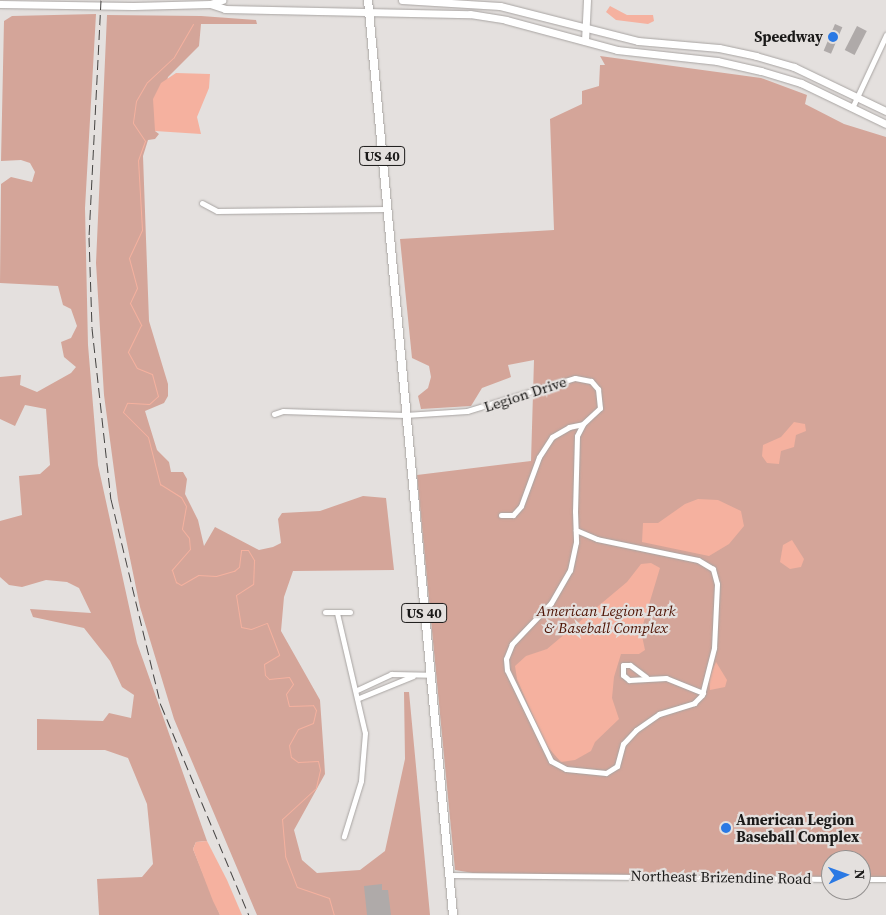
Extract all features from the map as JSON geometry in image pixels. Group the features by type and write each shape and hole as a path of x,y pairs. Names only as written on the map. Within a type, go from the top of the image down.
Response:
{"main road":[{"path":"0,4 210,4 222,0"},
{"name":"US 40","path":"368,0 453,915"},
{"path":"402,0 500,6 638,41 719,48 756,56 794,67 886,111"},
{"path":"585,41 587,0"},
{"path":"210,4 225,9 284,12 369,10 470,14 652,57 717,61 761,71 801,84 886,124"}],"street":[{"path":"852,108 886,35"},
{"path":"202,203 217,211 387,209"},
{"name":"Legion Drive","path":"405,414 481,409 583,378 598,390 601,398 596,416 583,424"},
{"path":"274,414 331,411 405,414"},
{"path":"501,515 513,515 521,506 539,457 552,438 569,427 583,424"},
{"path":"576,530 605,541 698,560 712,570 717,584 714,648 703,693 694,703 659,714 636,730 623,744 616,766 606,773 566,769 551,761 507,670 506,659 512,644 562,587 574,557 577,442 583,424"},
{"path":"325,612 350,612"},
{"path":"337,613 359,698 365,756 344,836"},
{"path":"646,677 630,665 622,665 625,678 646,677 675,681 703,693"},
{"path":"357,690 391,674 430,675"},
{"path":"359,698 413,676"},
{"name":"Northeast Brizendine Road","path":"449,875 821,879"},
{"path":"871,879 886,879"}],"green space":[{"path":"96,14 85,208 88,345 98,465 137,643 207,841 196,842 193,849 220,915 99,915 97,879 142,877 153,864 147,804 128,758 105,750 37,750 37,719 103,721 109,713 131,718 134,695 122,687 110,661 84,628 33,617 30,609 91,613 79,588 67,582 46,580 22,587 9,585 0,577 0,521 22,515 19,476 40,474 50,465 46,409 25,405 15,426 0,419 0,377 21,375 20,385 37,392 71,373 76,367 64,357 61,342 71,338 77,326 71,309 63,305 58,286 0,283 1,184 11,177 32,182 35,172 30,163 21,160 1,161 4,21 12,16"},
{"path":"107,15 201,16 256,20 257,24 201,24 199,46 168,77 155,131 159,134 155,139 148,140 143,156 149,321 168,384 168,396 164,403 145,411 157,450 169,462 171,472 183,472 187,479 185,494 198,520 204,546 215,527 259,550 273,547 281,543 278,519 282,513 320,511 363,496 386,498 394,570 293,571 284,597 281,631 320,700 325,774 294,830 302,860 317,873 360,870 385,851 405,759 404,692 409,692 430,915 257,915 174,719 140,607 118,500 104,395 96,263"},
{"name":"American Legion Park & Baseball Complex","path":"600,56 761,78 807,95 805,104 844,124 886,137 886,879 871,879 871,850 821,850 821,878 491,876 455,870 417,475 531,461 534,360 508,365 511,377 482,388 471,406 421,409 418,396 428,388 431,377 429,366 412,358 400,239 554,230 550,119 582,104 582,91 599,86 600,65 605,65"}],"shaded area":[{"path":"610,6 627,15 653,15 654,21 648,24 616,20 606,12"},
{"path":"176,73 210,74 209,88 197,117 201,134 155,131 153,99 161,83"},
{"path":"794,422 805,424 806,431 796,435 794,447 781,451 779,464 767,463 762,456 763,445 781,437"},
{"path":"698,499 718,500 741,511 744,526 729,544 709,556 642,542 643,523 658,523 685,504"},
{"path":"792,540 804,559 801,567 790,569 780,562 783,545"},
{"path":"651,563 660,568 641,631 645,650 639,654 621,654 614,677 612,698 619,719 595,742 591,751 575,760 561,762 545,744 517,679 515,666 526,656 547,649 627,582 641,564"},
{"path":"716,662 727,680 725,687 710,690 709,678"},
{"path":"207,841 242,915 220,915 213,901 193,849 196,842"}],"building":[{"name":"Speedway","path":"835,24 842,27 831,54 824,51"},
{"path":"857,26 867,31 855,55 845,50"},
{"path":"382,884 382,890 388,890 391,915 367,915 364,886"}],"waterway":[{"path":"193,24 173,58 147,82 136,101 133,123 145,141 138,160 142,230 129,258 137,288 130,303 141,325 128,352 137,368 152,374 158,396 149,404 127,403 123,412 148,437 160,484 181,497 186,506 182,529 189,538 190,549 172,570 176,582 181,585 198,575 216,576 234,571 239,567 241,550 248,550 254,560 253,584 236,595 241,627 251,629 267,623 279,655 264,664 265,675 269,679 289,677 293,684 286,694 289,706 313,705 316,710 313,723 298,729 289,745 291,757 298,762 318,761 320,770 316,788 282,819 285,856 297,887 329,898 334,915"}],"railway":[{"path":"101,0 89,237 92,328 111,499 161,705 249,915"}],"place":[{"name":"Speedway","path":"833,37"},
{"name":"American Legion Baseball Complex","path":"726,828"}]}
